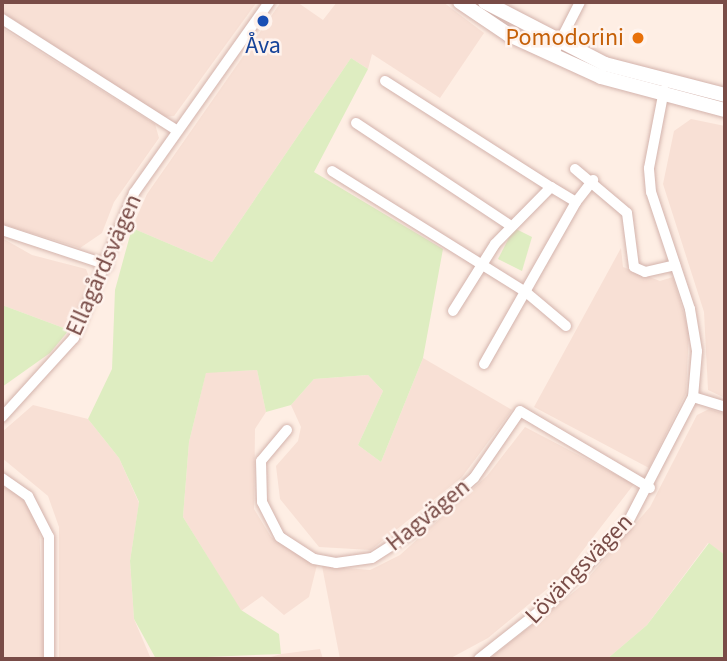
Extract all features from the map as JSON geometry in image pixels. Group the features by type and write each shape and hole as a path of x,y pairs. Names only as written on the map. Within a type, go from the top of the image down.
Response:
{"main road":[{"path":"460,2 662,99 725,110"},
{"path":"485,2 556,50 666,83 725,95"}],"street":[{"name":"Ellagårdsvägen","path":"2,417 74,338 107,265 134,193 269,2"},
{"path":"556,50 580,2"},
{"path":"2,19 176,130"},
{"path":"385,81 576,202"},
{"name":"Lövängsvägen","path":"479,659 576,579 626,526 650,488 694,397 697,351 649,168 666,83"},
{"path":"356,123 511,226"},
{"path":"575,169 593,180 627,213 634,267 645,272 675,265"},
{"path":"332,171 527,293 566,326"},
{"path":"484,364 527,293 576,202 593,180"},
{"path":"453,312 481,265 511,226 551,187"},
{"path":"2,230 107,265"},
{"path":"694,397 725,407"},
{"name":"Hagvägen","path":"287,430 261,461 262,502 280,537 295,549 336,563 372,558 414,531 474,478 520,411 650,488"},
{"path":"2,478 28,496 48,537 49,659"}],"shaded area":[{"path":"2,2 257,2 174,116 164,117 2,12"},
{"path":"281,2 297,2 323,20 337,2 443,2 484,33 440,98 372,54 368,69 351,58 212,262 132,228 147,194"},
{"path":"2,28 155,124 159,138 114,202 102,233 80,248 2,224"},
{"path":"691,119 725,126 725,398 708,390 704,312 663,184 674,131"},
{"path":"2,238 32,255 86,269 91,282 69,330 2,305"},
{"path":"621,248 623,267 660,281 673,277 689,331 686,393 649,468 534,407"},
{"path":"423,358 512,410 462,477 371,550 319,547 280,499 276,466 298,441 301,427 291,405 314,379 368,375 383,391 358,445 381,462"},
{"path":"257,370 266,412 255,429 254,509 271,537 317,565 309,597 284,615 262,596 241,611 183,517 189,442 206,372"},
{"path":"33,405 88,419 119,458 139,503 130,561 134,619 151,659 59,659 59,527 48,496 2,458 2,432"},
{"path":"709,409 725,414 725,555 708,543 647,625 607,659 489,659 580,587 650,507 697,415"},
{"path":"525,427 634,484 564,575 488,638 449,659 340,659 322,566 370,570 400,555 487,476"},
{"path":"2,487 16,491 39,521 44,659 2,659"},
{"path":"320,649 323,659 264,659 281,654"}],"green space":[{"path":"351,58 368,69 314,172 443,249 423,358 381,462 358,445 383,391 368,375 314,379 291,405 266,412 257,370 206,373 189,442 183,517 241,610 279,634 281,654 156,659 134,619 130,561 139,502 119,458 88,419 112,369 115,290 132,228 212,262"},
{"path":"514,228 532,237 522,271 498,259"},
{"path":"2,305 69,330 50,353 2,387"},
{"path":"709,543 725,555 725,659 607,659 647,625"}],"place":[{"name":"Åva","path":"263,21"},
{"name":"Pomodorini","path":"638,38"}]}
